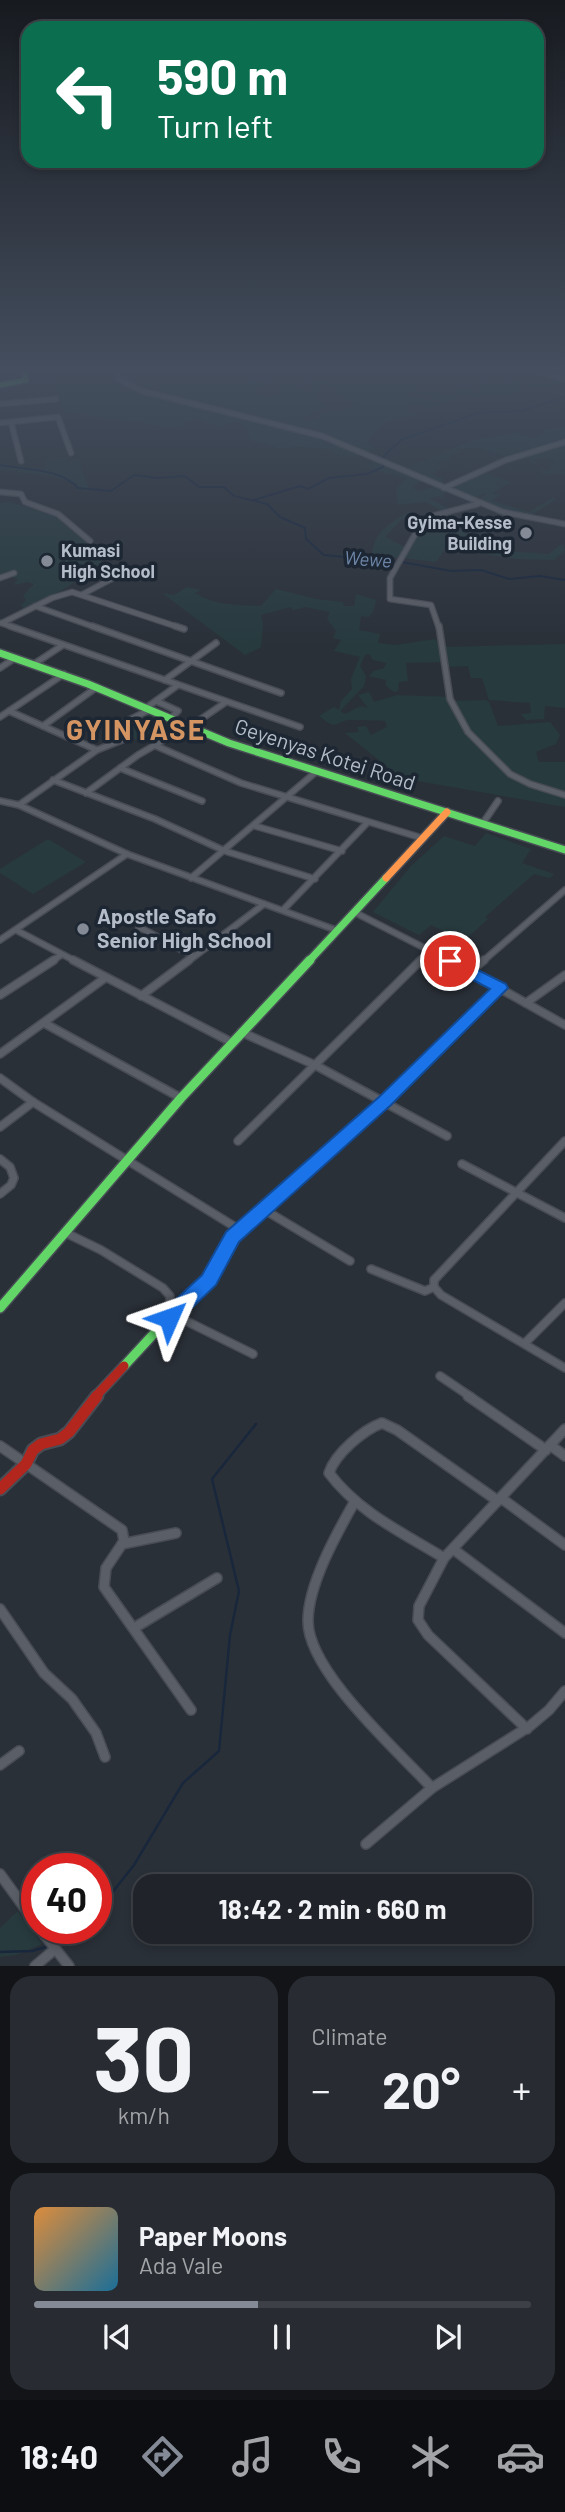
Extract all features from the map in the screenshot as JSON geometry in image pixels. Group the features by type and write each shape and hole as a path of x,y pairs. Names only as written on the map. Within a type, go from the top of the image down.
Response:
{"street":[{"path":"387,464 480,503 521,517 565,524"},
{"path":"444,488 498,464"},
{"path":"0,492 21,494 25,502 58,514 90,541"},
{"path":"480,503 429,518 418,529 390,578 390,599 431,604 441,630 450,703 503,770 521,780 565,795"},
{"path":"0,578 14,573"},
{"path":"83,594 121,574"},
{"path":"1,624 64,594 83,594 184,629"},
{"path":"35,606 194,660 281,693"},
{"path":"1,624 300,727"},
{"path":"166,680 216,643"},
{"path":"34,664 63,645"},
{"name":"Geyenyas Kotei Road","path":"0,653 97,687 187,728 565,850"},
{"path":"0,667 15,658"},
{"path":"0,717 64,674"},
{"path":"19,805 97,750 122,740 124,737 115,727 147,709 178,685"},
{"path":"43,726 97,687"},
{"path":"156,701 178,711 170,720"},
{"path":"86,793 154,745 187,728 226,702"},
{"path":"9,711 97,750"},
{"path":"154,745 240,783 422,838"},
{"path":"120,768 202,801"},
{"path":"191,878 255,826 283,797 317,771"},
{"path":"53,780 155,819 225,851 315,879"},
{"path":"0,801 19,805 47,820 191,878 336,930"},
{"path":"483,823 498,801"},
{"path":"0,1308 231,1042 447,811"},
{"path":"283,910 342,852 368,822"},
{"path":"255,826 342,852"},
{"path":"0,940 127,853"},
{"path":"471,971 565,890"},
{"path":"141,996 264,904"},
{"path":"354,912 471,971 565,1025"},
{"path":"139,927 193,956"},
{"path":"16,930 231,1042"},
{"path":"237,1141 430,951"},
{"path":"0,995 61,955"},
{"path":"526,1003 565,975"},
{"path":"0,1054 105,978"},
{"path":"0,1489 26,1464 33,1450 41,1444 60,1439 69,1432 81,1413 170,1316 209,1280 226,1247 240,1230 385,1101 500,988"},
{"path":"44,1023 181,1098"},
{"path":"241,1032 315,1065 447,1136"},
{"path":"0,1078 33,1102 240,1230"},
{"path":"0,1127 33,1102"},
{"path":"565,1141 434,1280 434,1287 441,1295 565,1368"},
{"path":"0,1158 10,1167 15,1178 0,1194"},
{"path":"462,1164 565,1218"},
{"path":"263,1209 350,1261"},
{"path":"66,1233 101,1250 169,1292 170,1316"},
{"path":"371,1269 425,1291 434,1287"},
{"path":"525,1343 565,1303"},
{"path":"170,1316 253,1354"},
{"path":"440,1376 548,1448 565,1456"},
{"path":"444,1558 355,1501 335,1483 329,1473 332,1464 371,1427 382,1423 397,1430 565,1545"},
{"path":"527,1729 428,1635 418,1620 419,1606 444,1558 565,1429"},
{"path":"0,1446 122,1530 125,1535 103,1577 104,1587 191,1710"},
{"path":"355,1501 343,1521 314,1591 308,1625 327,1670 365,1716 432,1788"},
{"path":"122,1544 176,1533"},
{"path":"453,1549 565,1633"},
{"path":"134,1628 217,1578"},
{"path":"0,1609 44,1673 72,1699 96,1733 105,1757"},
{"path":"366,1844 432,1788 460,1775 486,1754 527,1729 565,1691"},
{"path":"0,1765 19,1751"},
{"path":"0,1874 21,1903"},
{"path":"50,1944 69,1966"},
{"path":"35,1966 54,1950"}],"green space":[{"path":"0,464 43,469 46,464 80,464 90,492 76,489 74,484 53,476 0,470"},
{"path":"369,464 385,464 422,480 412,487 419,491 436,486 446,492 442,496 449,502 438,496 430,499 448,508 443,511 425,502 398,505 396,489 406,478 367,468"},
{"path":"416,464 438,464 441,467 432,474 442,478 442,484 403,469"},
{"path":"490,464 500,464 476,472 474,471"},
{"path":"565,464 565,475 544,475 541,471 552,468 548,465"},
{"path":"486,473 511,482 492,494 501,494 492,501 529,512 554,497 555,500 528,517 477,501 487,493 471,499 449,489"},
{"name":"Kumasi High School","path":"10,502 53,515 97,551 108,555 101,561 102,564 61,591 24,608 21,606 26,600 23,595 34,584 28,582 14,585 18,579 0,576 0,503"},
{"path":"410,511 425,518 418,522 402,519 385,537 405,547 399,558 372,555 380,534"},
{"path":"432,518 508,551 549,554 563,545 565,550 554,560 516,559 446,548 436,562 403,558 420,530"},
{"path":"187,587 201,590 195,593 211,600 261,606 276,589 316,599 343,602 344,606 354,606 356,594 376,600 369,617 361,616 359,630 380,634 378,643 395,645 435,639 441,647 565,644 565,708 545,706 544,719 526,720 521,714 531,713 530,703 489,700 482,678 471,678 468,666 447,667 446,662 406,663 408,681 399,682 398,691 394,692 386,686 386,680 369,676 384,668 386,663 373,660 369,654 365,655 360,666 366,676 364,686 340,711 345,714 361,706 368,708 358,695 369,692 374,702 397,695 451,697 453,701 486,700 498,726 550,722 560,735 556,744 536,752 539,762 565,762 565,807 401,778 345,733 359,732 357,727 366,726 371,735 387,727 385,721 350,720 333,725 319,716 334,707 339,710 341,701 352,689 351,679 360,657 334,651 341,640 333,638 336,631 327,619 330,612 306,607 293,610 290,607 261,615 261,647 245,655 162,593 174,595"},
{"path":"144,713 171,726 138,741 117,727"},
{"path":"486,833 531,849 522,863 554,874 550,878 534,874 485,917 488,919 464,941 431,925 419,935 373,912 411,866 444,836 475,846"},
{"path":"48,839 86,862 33,894 0,873 0,869"},
{"path":"18,1911 21,1915 21,1944 42,1944 16,1955 0,1957 0,1928"}],"waterway":[{"path":"254,500 300,486 308,489 329,478 367,474 383,467 383,464"},
{"name":"Wewe","path":"0,465 52,473 71,481 78,488 111,491 134,475 157,478 185,476 199,487 224,487 234,496 267,504 280,517 305,528 306,539 324,555 396,562"},
{"name":"Wewe","path":"402,562 451,571 481,570 509,579 540,576 565,580"},
{"path":"112,1893 134,1865 183,1783 219,1751 230,1635 239,1591 212,1479 256,1424"},
{"path":"0,1952 32,1951 49,1946"}],"traffic: fast":[{"path":"0,653 88,684 229,743 565,850"},
{"path":"0,1308 181,1098 386,878"},
{"path":"124,1366 172,1314 209,1280 232,1237 385,1101 500,988"}],"traffic: slow":[{"path":"386,878 447,812"}],"traffic: jam":[{"path":"0,1489 26,1464 33,1450 41,1444 60,1439 69,1432 81,1413 124,1366"}],"place":[{"name":"Gyima-Kesse Building","path":"526,533"},
{"name":"Kumasi High School","path":"47,561"},
{"name":"Apostle Safo Senior High School","path":"83,929"}],"district":[{"name":"GYINYASE","path":"136,730"}],"route":[{"path":"169,1318 209,1280 232,1237 385,1101 500,988 450,961"}]}
